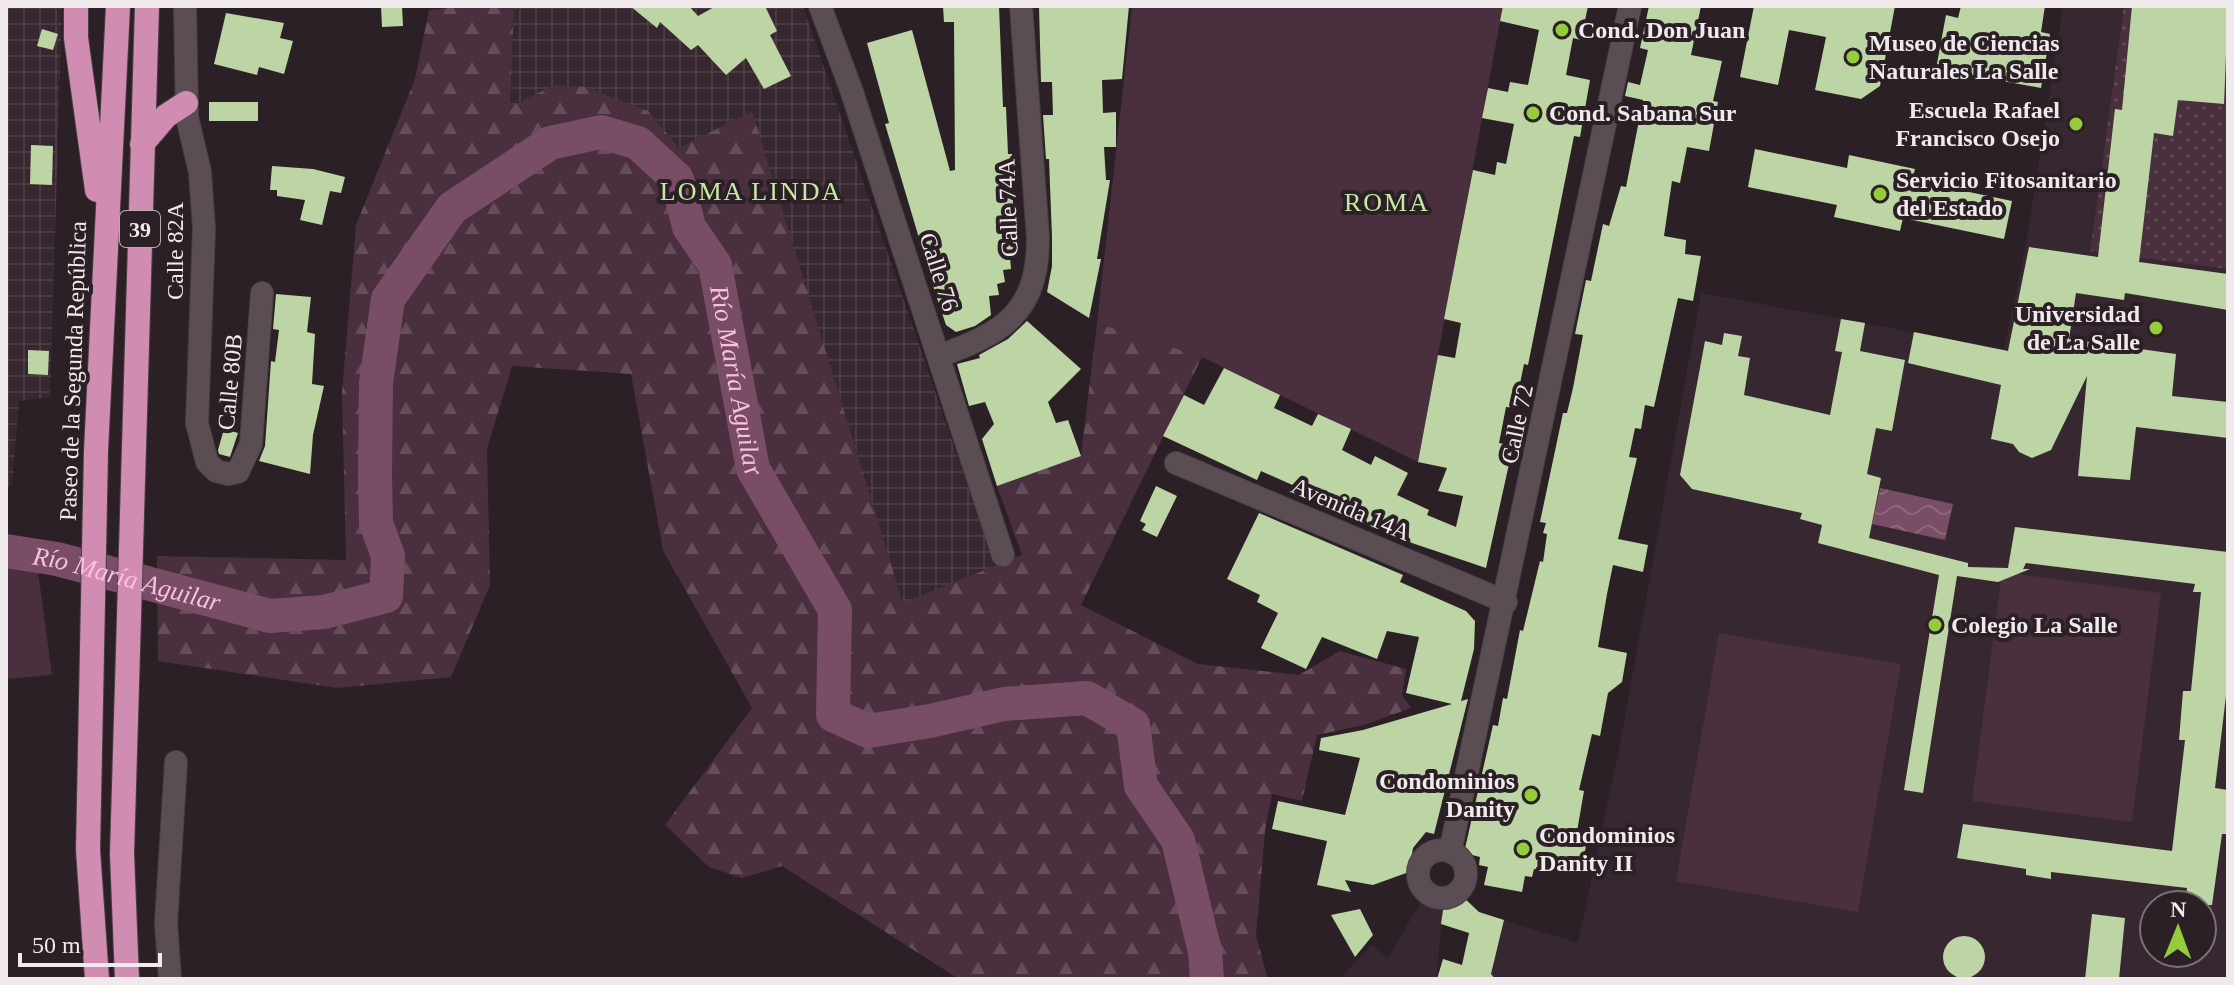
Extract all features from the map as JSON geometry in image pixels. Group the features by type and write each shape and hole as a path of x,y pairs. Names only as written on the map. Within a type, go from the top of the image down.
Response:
{"highway":[{"path":"76,6 76,38 105,249"},
{"name":"Paseo de la Segunda República","path":"97,979 89,864 96,451 118,6"},
{"name":"39","path":"127,979 122,854 147,6"},
{"path":"142,144 166,116 186,103"}],"street":[{"name":"Calle 82A","path":"185,6 186,103 200,172 204,229 199,434 207,462 216,471 228,474 238,472"},
{"name":"Calle 76","path":"820,6 852,92 1003,555"},
{"name":"Calle 74A","path":"939,356 989,338 1000,329 1023,302 1035,274 1038,238 1021,6"},
{"name":"Calle 72","path":"1450,852 1506,602 1630,6"},
{"name":"Calle 80B","path":"238,472 251,444 262,293"},
{"name":"Avenida 14A","path":"1176,463 1506,602"},
{"path":"170,979 166,923 176,762"}],"shaded area":[{"path":"6,6 62,6 50,397 19,401 12,486 6,486"},
{"path":"514,6 803,6 995,566 903,604 752,111 679,148 648,111 510,107"},
{"name":"Colegio La Salle","path":"2063,6 2124,6 2090,250 2228,269 2228,979 1490,979 1504,920 1578,943 1620,744 1701,293 2004,349 2026,244"},
{"path":"1423,898 1444,903 1436,979 1340,979 1371,945 1388,958"}],"green space":[{"path":"514,6 510,107 554,85 585,87 648,111 679,148 752,111 903,603 1022,555 997,486 1081,456 1097,323 1202,357 1081,605 1198,664 1299,675 1340,651 1406,669 1402,695 1411,708 1364,725 1317,735 1302,801 1272,794 1265,831 1256,936 1268,979 959,979 782,866 742,878 709,867 665,825 752,708 663,550 631,374 512,366 487,449 490,585 451,677 337,688 158,661 157,556 346,560 342,392 356,225 415,79 429,10"},
{"path":"1132,6 1503,6 1418,462 1202,357 1097,323"},
{"path":"2124,6 2228,6 2228,269 2090,251"},
{"path":"37,564 52,675 6,679 6,566"},
{"path":"2002,572 2161,593 2132,822 1972,801"},
{"path":"1719,633 1901,664 1858,912 1676,881"}],"water":[{"path":"1880,488 1953,504 1945,540 1872,524"}],"building":[{"path":"381,6 402,6 403,26 382,27"},
{"path":"630,6 689,6 698,16 716,6 765,6 777,31 770,35 791,76 764,89 746,58 726,75 698,45 691,50 660,22 657,28"},
{"path":"943,6 999,6 1003,107 1006,107 1008,154 1012,154 1014,257 1010,257 1011,269 1003,270 1005,282 997,284 999,295 989,296 991,315 975,326 956,332 946,325 936,295 885,124 889,123 867,43 912,30 950,171 955,170 954,22 944,22"},
{"path":"1039,6 1129,6 1122,79 1102,80 1103,113 1116,112 1116,147 1104,147 1106,180 1110,180 1097,259 1101,259 1089,318 1047,292 1052,266 1052,237 1049,159 1046,159 1043,115 1053,115 1052,82 1041,82"},
{"path":"1503,6 1588,6 1581,40 1573,38 1566,75 1590,80 1580,137 1574,136 1528,365 1524,364 1515,408 1506,407 1499,443 1513,446 1486,568 1412,543 1338,509 1341,504 1298,484 1297,487 1261,471 1257,480 1163,436 1184,395 1204,405 1224,368 1280,395 1274,408 1312,426 1318,414 1351,429 1342,450 1371,465 1375,456 1408,473 1397,495 1429,510 1427,515 1456,527 1463,496 1438,491 1447,468 1418,462 1438,355 1455,358 1461,323 1444,319 1473,170 1495,175 1497,162 1506,164 1514,124 1482,118 1488,88 1508,92 1510,82 1528,85 1539,30 1500,21"},
{"path":"1649,6 1701,6 1691,55 1722,61 1713,101 1718,102 1709,151 1687,147 1680,183 1672,181 1664,236 1686,240 1685,254 1701,256 1693,301 1678,298 1654,407 1645,405 1641,429 1635,428 1629,457 1637,458 1618,539 1648,545 1643,572 1613,565 1607,594 1598,647 1627,653 1622,682 1608,693 1600,736 1592,734 1579,790 1584,791 1575,843 1586,846 1583,861 1565,857 1560,874 1534,869 1532,877 1525,876 1522,892 1484,885 1488,867 1479,865 1480,857 1464,853 1493,725 1498,726 1503,698 1507,699 1520,630 1523,631 1540,561 1543,562 1547,534 1543,533 1546,523 1540,522 1563,413 1567,413 1573,388 1583,335 1575,334 1586,280 1591,281 1603,224 1609,226 1621,186 1626,187 1643,100 1625,96 1628,82 1640,85 1648,50 1640,48"},
{"name":"Museo de Ciencias Naturales La Salle","path":"1754,6 1895,6 1880,86 1861,99 1815,90 1826,37 1789,30 1778,85 1740,77"},
{"path":"1961,6 2045,6 2041,32 2050,34 2041,88 1936,69 1946,15 1958,18"},
{"path":"2132,6 2228,6 2224,104 2178,100 2173,136 2154,133 2139,262 2228,274 2228,310 2125,293 2124,300 2076,293 2069,339 2176,354 2172,396 2228,402 2228,438 2136,427 2130,480 2078,476 2087,376 2051,450 2032,458 2019,452 2013,444 1991,439 2001,385 1908,363 1914,332 2008,351 2029,247 2098,257 2115,109 2122,110"},
{"path":"226,13 284,23 280,38 293,41 284,74 259,67 257,75 214,64"},
{"path":"42,29 58,34 53,50 37,46"},
{"path":"209,102 258,102 258,121 209,121"},
{"path":"31,145 53,146 52,185 30,184"},
{"name":"Servicio Fitosanitario del Estado","path":"1755,149 1847,168 1849,155 1915,169 1912,180 2012,201 2004,239 1903,218 1900,231 1834,217 1837,205 1748,187"},
{"path":"272,166 313,169 345,177 341,193 330,191 322,225 300,220 305,200 277,196 277,190 270,190"},
{"path":"276,294 311,297 307,332 315,334 312,384 324,386 313,435 310,474 259,461 265,446 271,361 275,362 279,330 273,329"},
{"path":"1841,319 1865,323 1860,351 1905,360 1892,431 1876,428 1867,474 1881,478 1869,538 1968,563 1968,567 2008,568 2015,527 2228,552 2228,679 2215,788 2228,790 2228,834 2222,834 2214,889 2187,889 2051,872 2051,879 2026,875 2026,869 1957,858 1963,824 2172,851 2185,740 2179,740 2183,691 2191,691 2201,592 2193,592 2195,584 2026,563 2023,569 2030,569 1998,582 1957,576 1923,793 1904,790 1939,575 1818,543 1822,525 1800,519 1802,513 1692,489 1680,475 1705,341 1722,345 1724,333 1742,336 1738,356 1750,358 1744,395 1830,415 1842,352 1835,351"},
{"path":"1027,321 1081,369 1048,402 1056,423 1068,420 1081,456 997,486 982,439 994,424 985,402 969,406 957,364 980,358 979,355 1008,339"},
{"path":"28,350 49,351 48,375 28,374"},
{"path":"224,429 238,433 230,457 219,454 218,450"},
{"path":"1156,486 1177,496 1157,537 1142,530 1146,524 1140,521"},
{"path":"1259,513 1403,575 1400,582 1466,611 1475,621 1474,649 1461,701 1468,699 1434,834 1426,832 1413,848 1409,872 1373,885 1345,880 1351,892 1317,885 1327,841 1272,829 1278,801 1345,815 1360,758 1319,750 1321,738 1363,730 1452,704 1406,693 1419,637 1387,631 1377,659 1322,637 1306,669 1261,648 1278,613 1257,602 1260,595 1227,579"},
{"path":"1462,896 1479,912 1504,920 1491,974 1495,979 1437,979 1443,959 1462,965 1469,933 1441,924 1444,903"},
{"path":"1360,909 1373,935 1355,957 1331,915"},
{"path":"2092,914 2125,918 2119,979 2085,979"},
{"path":"1964,936 1979,942 1985,957 1979,972 1964,978 1949,972 1943,957 1949,942"}],"waterway":[{"name":"Río María Aguilar","path":"6,551 57,559 270,616 324,612 386,596 388,556 376,523 375,476 376,383 388,299 452,208 550,143 601,132 638,143 677,179 689,227 715,265 753,469 835,610 833,715 868,731 1004,704 1087,698 1133,725 1141,786 1178,840 1205,952 1207,979"}],"place":[{"name":"Cond. Don Juan","path":"1562,30"},
{"name":"Museo de Ciencias Naturales La Salle","path":"1853,57"},
{"name":"Cond. Sabana Sur","path":"1533,113"},
{"name":"Escuela Rafael Francisco Osejo","path":"2076,124"},
{"name":"Servicio Fitosanitario del Estado","path":"1880,194"},
{"name":"Universidad de La Salle","path":"2156,328"},
{"name":"Colegio La Salle","path":"1935,625"},
{"name":"Condominios Danity","path":"1531,795"},
{"name":"Condominios Danity II","path":"1523,849"}],"district":[{"name":"LOMA LINDA","path":"751,191"},
{"name":"ROMA","path":"1387,202"}]}
